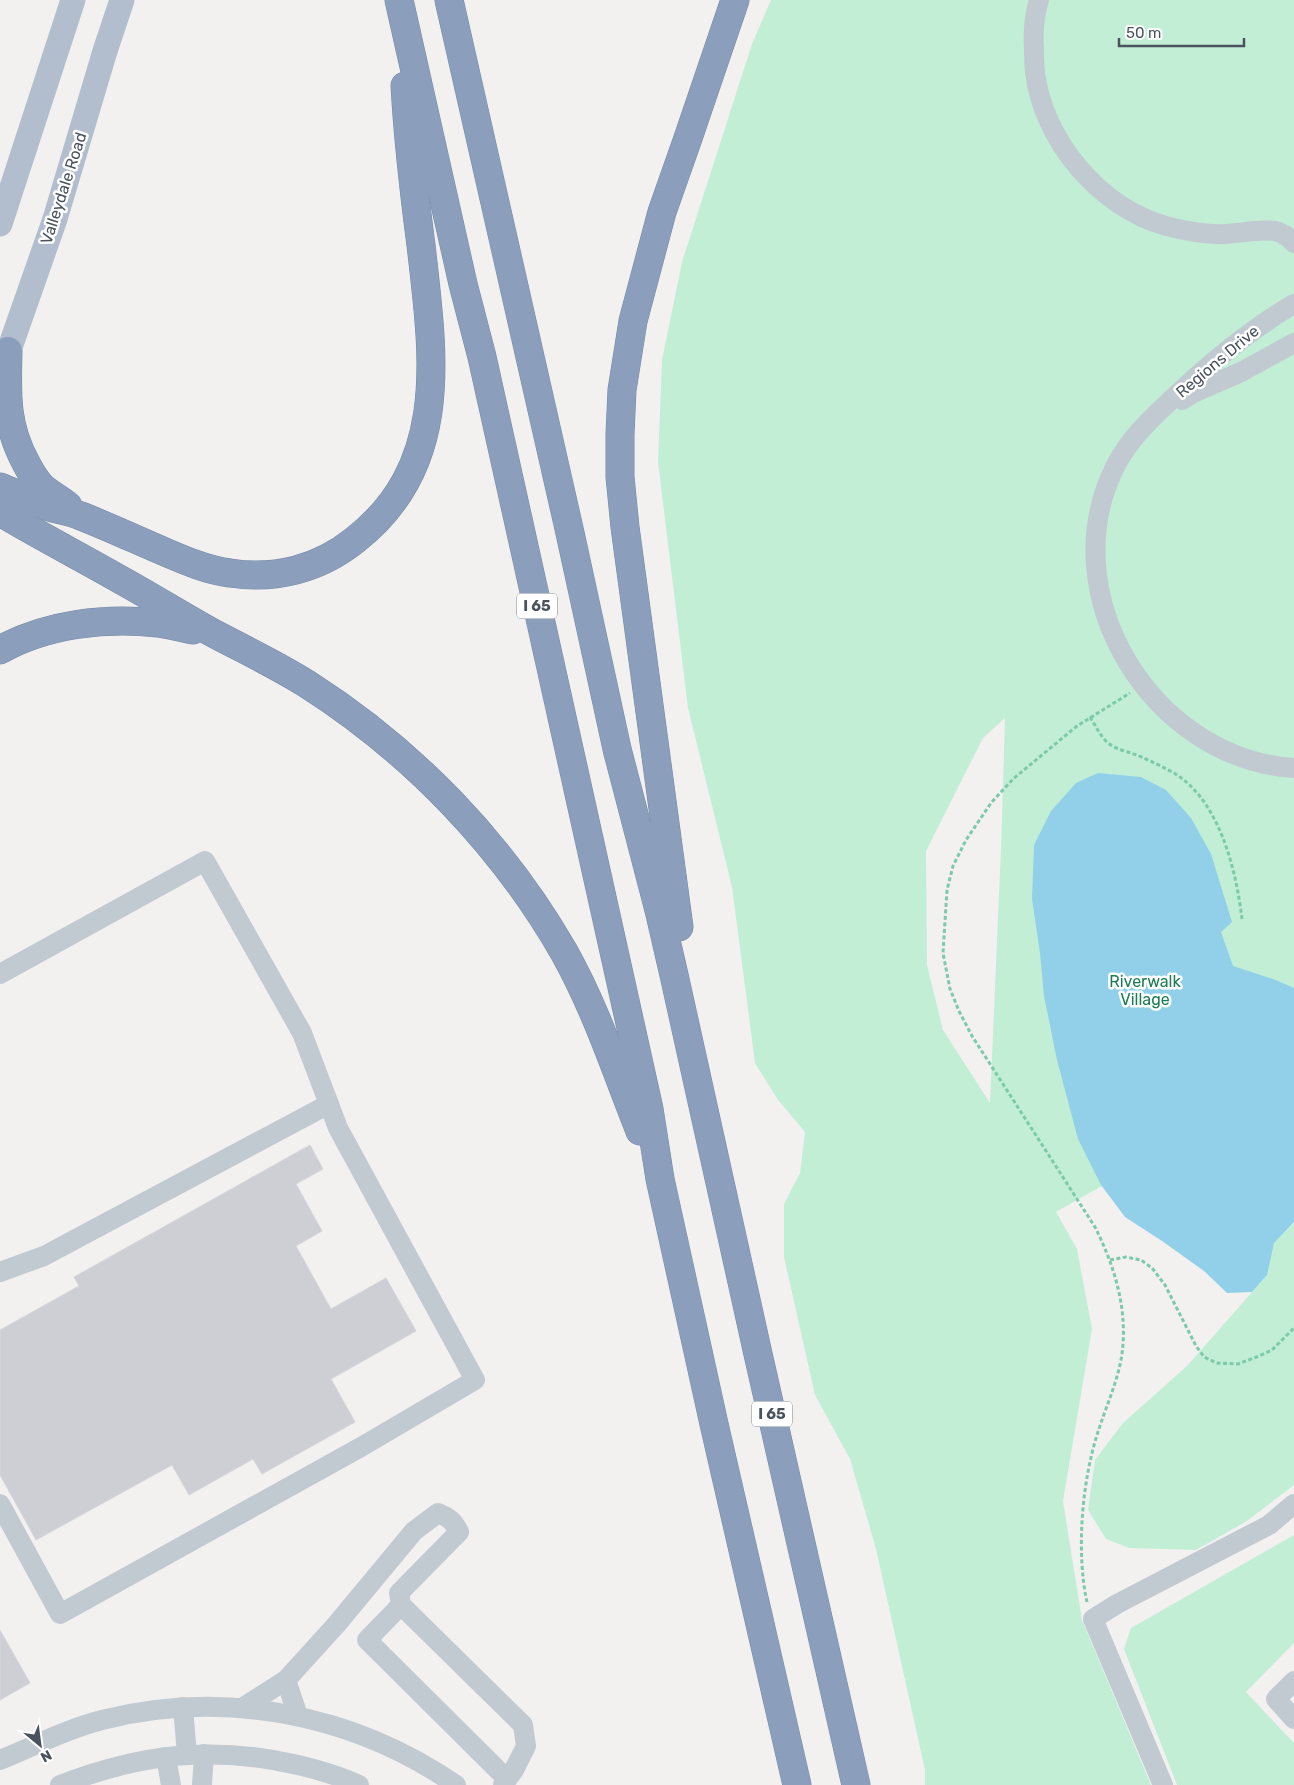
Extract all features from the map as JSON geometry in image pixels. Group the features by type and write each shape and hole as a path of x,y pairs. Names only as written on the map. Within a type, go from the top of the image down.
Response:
{"highway":[{"name":"I 65","path":"399,0 461,274 484,366 649,1108 660,1179 714,1424 798,1785"},
{"name":"I 65","path":"449,0 617,749 659,910 856,1785"},
{"path":"689,1043 681,945 625,527 620,477 622,390 633,321 662,212 735,0"},
{"path":"0,487 45,506 79,515 193,564 227,573 258,576 291,572 317,563 342,551 385,514 403,488 416,460 430,404 432,364 429,316 408,139 404,82 406,34"},
{"path":"4,363 8,413 13,437 30,472 43,488 79,515"},
{"path":"0,512 213,633 306,683 350,714 416,768 446,796 509,870 564,951 579,980 615,1062 630,1107 660,1179"},
{"path":"0,650 10,644 44,632 102,621 120,620 160,623 213,633"}],"main road":[{"path":"0,224 73,0"},
{"name":"Valleydale Road","path":"4,363 54,219 122,0"}],"street":[{"path":"1039,0 1033,31 1034,71 1038,87 1054,132 1076,166 1090,181 1132,212 1166,226 1194,232 1223,234 1273,231 1286,236 1294,244"},
{"name":"Regions Drive","path":"1294,304 1251,331 1225,351 1145,425 1125,450 1109,480 1102,500 1095,550 1097,579 1104,612 1119,645 1143,684 1170,715 1208,742 1238,756 1271,765 1294,768"},
{"name":"Regions Drive","path":"1145,425 1193,393 1241,372 1294,343"},
{"path":"0,974 205,861 302,1033 338,1128 475,1380 361,1447 60,1614 0,1504"},
{"path":"0,1272 44,1256 329,1104"},
{"path":"1163,1785 1093,1619 1116,1604 1269,1525 1294,1504"},
{"path":"242,1708 286,1680 336,1626 414,1532 438,1513 449,1518 456,1525 459,1532 399,1593 401,1606 522,1725 526,1746 514,1770 505,1782 367,1640 401,1606"},
{"path":"286,1680 298,1716"},
{"path":"1294,1681 1276,1699 1294,1719"},
{"path":"184,1707 202,1785"},
{"path":"0,1760 48,1739 102,1720 184,1707 242,1708 278,1712 329,1723 403,1753 456,1785"},
{"path":"60,1785 123,1764 196,1754 236,1755 278,1761 318,1770 359,1785"},
{"path":"166,1757 171,1785"}],"path":[{"path":"1093,1619 1087,1601 1084,1580 1083,1512 1090,1460 1110,1400 1123,1344 1122,1312 1117,1280 1095,1227 972,1036 950,988 943,953 947,890 954,866 966,840 991,803 1048,748 1090,717 1143,684"},
{"path":"1090,717 1106,741 1116,748 1138,756 1175,774 1202,799 1214,818 1228,851 1238,886 1242,918"},
{"path":"1110,1260 1126,1257 1141,1260 1152,1268 1165,1285 1196,1346 1204,1357 1217,1363 1238,1364 1259,1356 1272,1350 1294,1328"}],"green space":[{"name":"Riverwalk Village","path":"771,0 1294,0 1294,1077 1056,1212 1077,1249 1092,1329 1063,1501 1082,1620 1151,1785 925,1785 925,1770 876,1549 850,1459 815,1395 784,1257 784,1204 800,1173 805,1132 778,1100 755,1063 732,887 688,708 658,462 662,360 682,262 752,44","holes":["1005,718 990,1103 943,1030 927,965 926,851 983,738"]},
{"path":"1294,1223 1294,1485 1247,1521 1196,1550 1129,1548 1106,1539 1088,1510 1095,1460 1123,1423 1187,1366 1267,1275 1273,1243"},
{"path":"1294,1535 1294,1643 1246,1692 1294,1743 1294,1785 1177,1785 1124,1649 1131,1628"}],"water":[{"path":"1098,773 1141,777 1166,790 1191,818 1211,854 1232,922 1221,932 1233,966 1294,988 1294,1222 1274,1243 1267,1275 1252,1292 1227,1293 1204,1271 1125,1217 1101,1185 1078,1139 1057,1060 1044,996 1032,899 1034,845 1051,811 1076,783"}],"building":[{"path":"310,1145 323,1169 296,1184 322,1231 296,1246 331,1309 386,1278 416,1331 331,1379 355,1422 262,1474 253,1459 189,1495 172,1465 36,1540 0,1475 0,1330 79,1286 74,1277"},
{"path":"0,1630 30,1683 0,1700"}]}
